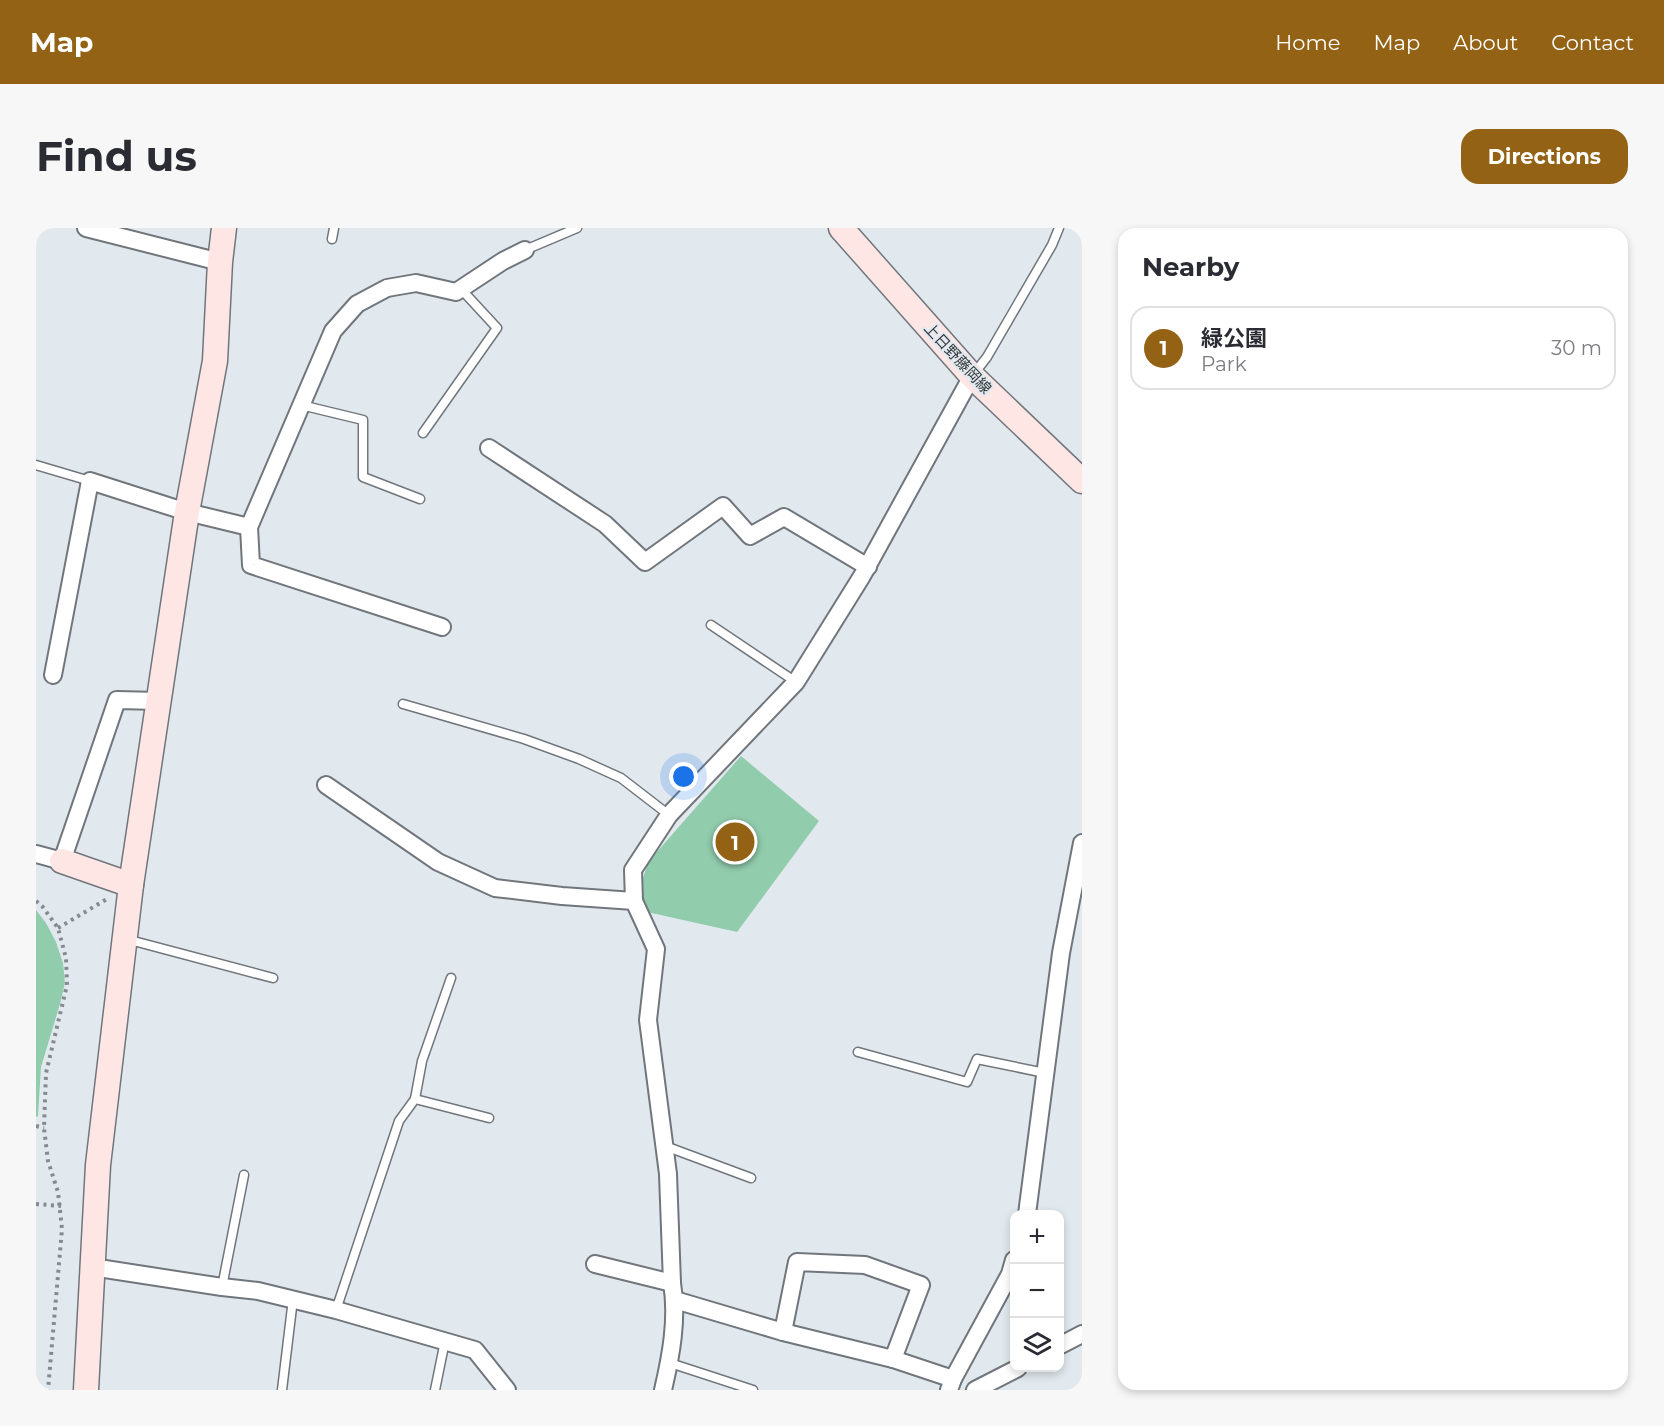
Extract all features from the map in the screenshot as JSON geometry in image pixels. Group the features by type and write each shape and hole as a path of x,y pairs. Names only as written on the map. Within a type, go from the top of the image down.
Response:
{"street":[{"path":"86,1390 98,1165 131,885 187,512 215,361 224,228"},
{"name":"上日野藤岡線","path":"841,228 972,376 1082,481"},
{"path":"94,229 220,262"},
{"path":"442,627 251,565 249,527 333,331 357,304 387,288 416,283 456,292 503,261 525,250"},
{"path":"663,1390 670,1363 673,1291 668,1174 648,1020 656,949 634,901 633,870 669,815 796,682 868,567 972,376"},
{"path":"489,448 605,524 645,562 723,506 750,537 784,517 868,567"},
{"path":"53,675 90,482 187,512 249,527"},
{"path":"62,861 117,700 159,701"},
{"path":"326,785 438,862 495,888 634,901"},
{"path":"1027,1210 1061,953 1082,843"},
{"path":"36,854 131,885"},
{"path":"783,1332 797,1262 865,1264 921,1285 893,1359"},
{"path":"595,1264 783,1332 893,1359 951,1384 1010,1274 1013,1264"},
{"path":"92,1267 258,1291 445,1341 475,1350 507,1390"},
{"path":"1064,1343 1082,1334"},
{"path":"975,1390 1010,1372"}],"lane":[{"path":"332,238 334,228"},
{"path":"525,250 577,228"},
{"path":"972,376 987,357 1052,245 1059,228"},
{"path":"423,433 497,328 461,289"},
{"path":"302,405 363,420 363,477 420,499"},
{"path":"36,465 90,482"},
{"path":"711,625 796,682"},
{"path":"403,704 524,739 579,759 621,778 669,815"},
{"path":"126,939 273,978"},
{"path":"336,1310 399,1121 415,1099 423,1061 451,978"},
{"path":"858,1052 967,1082 977,1059 1045,1073"},
{"path":"415,1099 489,1118"},
{"path":"664,1146 752,1178"},
{"path":"222,1287 244,1174"},
{"path":"282,1390 293,1299"},
{"path":"435,1390 445,1341"},
{"path":"670,1363 753,1390"}],"path":[{"path":"58,928 131,885"},
{"path":"36,901 58,928 66,958 67,985 46,1073 44,1128 48,1161 61,1206 62,1229 48,1390"},
{"path":"36,1126 44,1128"},
{"path":"36,1204 61,1206"}],"green space":[{"path":"741,756 819,821 737,932 647,912 640,888 648,862"},
{"path":"36,910 56,942 63,963 65,983 41,1067 38,1116 36,1117"}],"place":[{"name":"緑公園","path":"735,842"}]}
